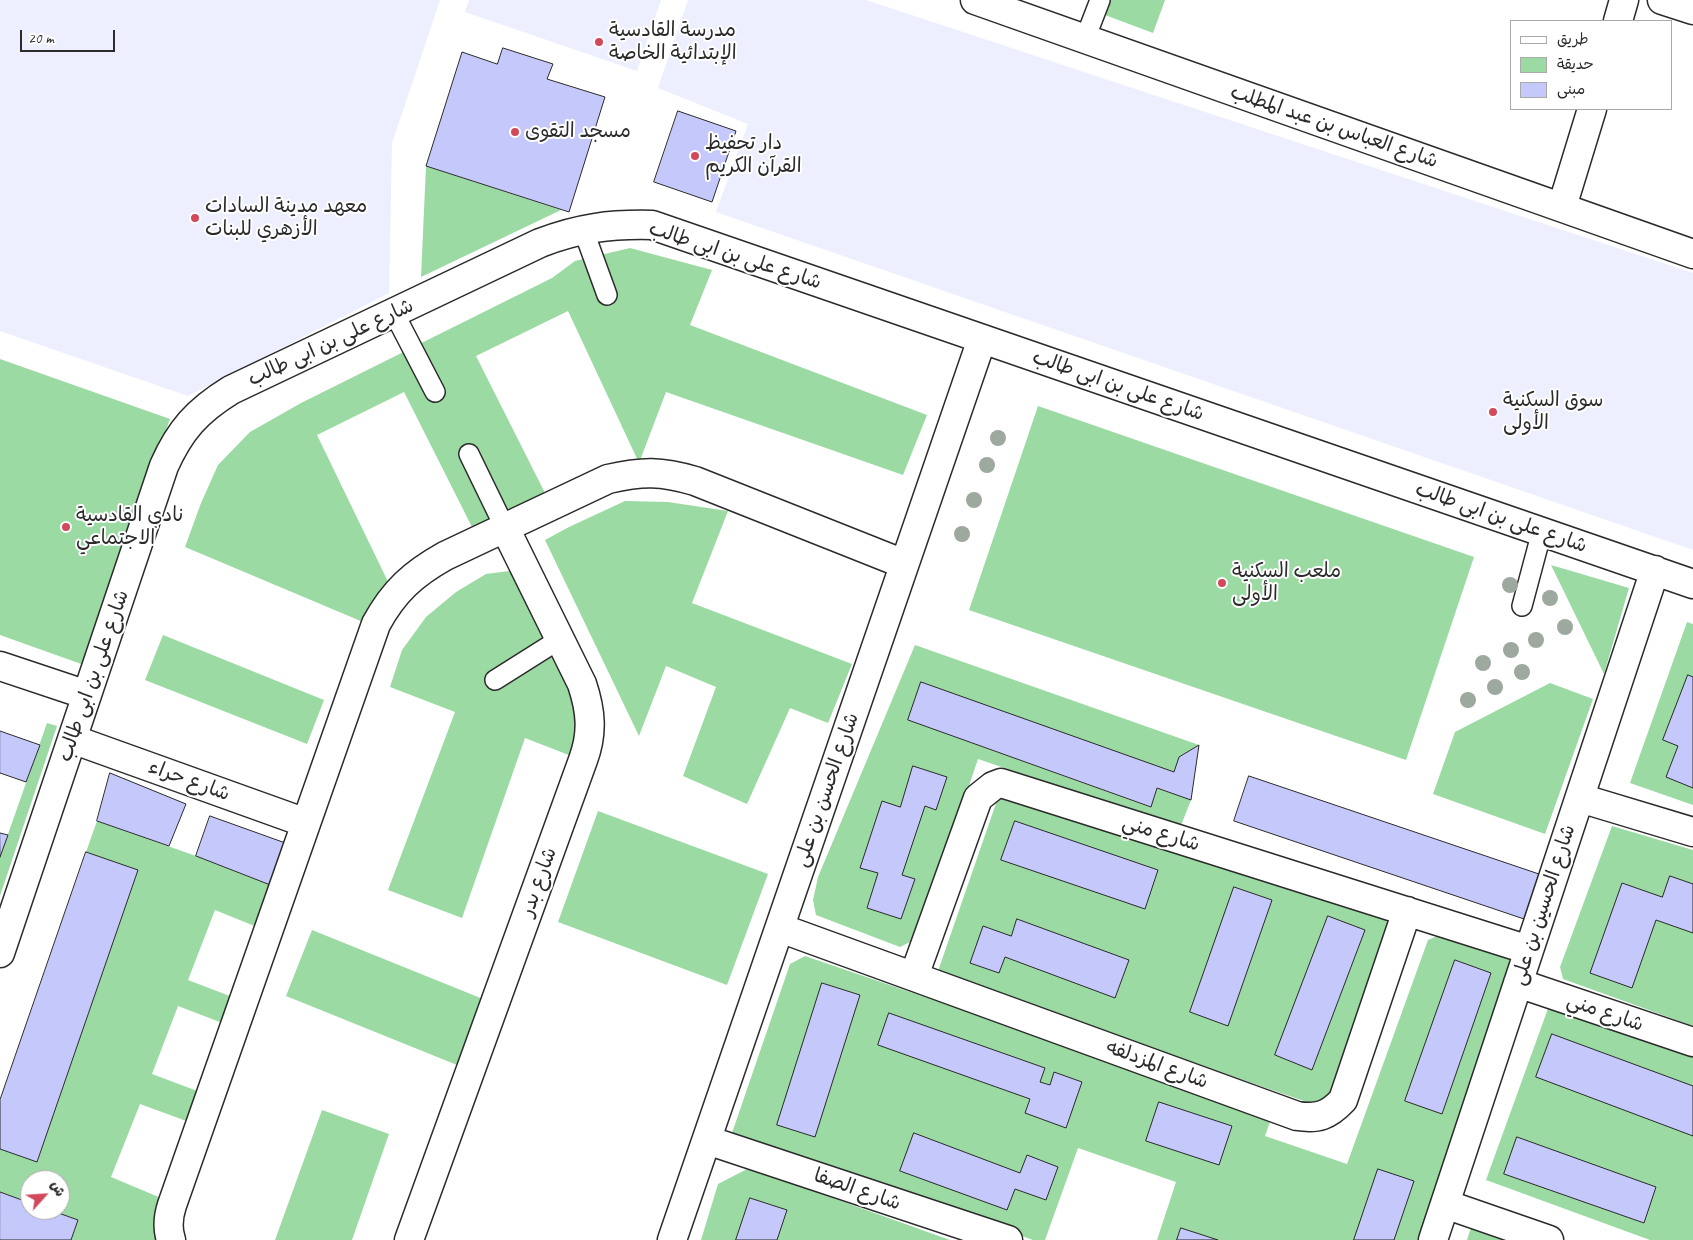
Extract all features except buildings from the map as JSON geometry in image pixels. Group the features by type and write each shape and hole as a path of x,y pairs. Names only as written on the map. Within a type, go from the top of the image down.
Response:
{"street":[{"name":"شارع العباس بن عبد المطلب","path":"974,0 1693,254"},
{"path":"1618,20 1624,0"},
{"path":"1662,0 1693,10"},
{"path":"1562,207 1592,110"},
{"name":"شارع على بن ابى طالب","path":"0,953 164,466 184,430 197,414 231,390 540,243 583,229 606,225 652,225 1693,584"},
{"name":"شارع الحسن بن على","path":"672,1240 982,339"},
{"path":"171,1240 168,1233 168,1219 172,1205 376,624 385,608 402,586 426,567 608,480 629,474 651,472 695,481 904,564"},
{"name":"شارع بدر","path":"409,1240 588,746 590,731 587,699 505,528"},
{"name":"شارع الحسين بن على","path":"1433,1240 1655,570"},
{"path":"0,666 87,695"},
{"name":"شارع حراء","path":"72,739 306,823"},
{"name":"شارع مني","path":"914,976 978,798 993,786 1001,784 1529,950"},
{"path":"1580,798 1693,832"},
{"name":"شارع المزدلفه","path":"780,928 1297,1116 1310,1118 1324,1115 1335,1109 1343,1100 1407,911"},
{"name":"شارع مني","path":"1518,982 1693,1042"},
{"name":"شارع الصفا","path":"707,1140 1008,1240"},
{"path":"1446,1204 1550,1240"}],"lane":[{"path":"1085,39 1100,0"},
{"path":"583,229 607,295"},
{"path":"394,313 434,392"},
{"path":"469,454 505,528"},
{"path":"1522,606 1542,532"},
{"path":"495,680 560,640"}],"shaded area":[{"name":"معهد مدينة السادات الأزهري للبنات","path":"0,0 440,0 392,143 389,293 188,396 0,331"},
{"name":"مدرسة القادسية الإبتدائية الخاصة","path":"469,0 661,0 637,71 465,12"},
{"name":"سوق السكنية الأولى","path":"688,0 866,0 1693,273 1693,550 716,212 748,124 658,88"}],"green space":[{"path":"1093,0 1165,0 1153,33 1089,9"},
{"path":"426,166 561,210 421,277"},
{"path":"630,248 712,270 690,325 927,415 903,475 666,392 639,463 568,311 476,356 545,493 473,529 404,392 317,435 392,590 363,622 185,547 201,503 218,465 250,432 301,403 552,278 575,261"},
{"name":"نادي القادسية الاجتماعي","path":"0,359 170,419 84,665 0,635"},
{"name":"ملعب السكنية الأولى","path":"1038,406 1474,557 1406,760 969,610"},
{"path":"625,501 668,502 728,511 692,603 852,664 828,723 790,708 747,804 683,776 716,687 666,666 639,736 545,540"},
{"path":"1551,565 1629,588 1604,674"},
{"path":"517,570 588,721 579,759 525,738 462,918 388,890 455,712 390,687 402,650 426,617 456,592 486,574"},
{"path":"1687,622 1693,624 1693,805 1630,783"},
{"path":"163,635 324,700 307,744 145,680"},
{"path":"915,645 1199,745 1179,757 1174,772 908,720 1150,807 1157,788 1191,800 1180,828 978,759 922,926 912,941 900,947 816,915 813,900 818,877"},
{"path":"1550,683 1593,699 1545,834 1433,794 1455,732"},
{"path":"47,723 57,726 0,896 0,857"},
{"path":"1002,786 1394,923 1330,1110 937,974"},
{"path":"598,811 768,874 727,985 558,922"},
{"path":"97,821 273,886 257,927 215,910 188,980 235,998 225,1024 178,1006 152,1074 200,1092 189,1122 140,1104 111,1177 161,1198 155,1240 71,1240 78,1220 70,1217 70,1170 20,1170 20,1199 0,1192 0,1149 37,1162 137,871 86,852"},
{"path":"1612,826 1693,850 1693,1026 1563,979 1560,967"},
{"path":"312,930 483,999 457,1065 286,996"},
{"path":"1444,933 1513,958 1430,1240 1157,1240 1176,1182 1078,1148 1045,1240 1033,1240 732,1133 790,964 805,956 1272,1116 1265,1136 1347,1164 1428,940"},
{"path":"1550,1003 1693,1056 1693,1240 1650,1240 1486,1180"},
{"path":"322,1110 389,1134 352,1240 275,1240"},
{"path":"749,1168 950,1240 701,1240 718,1184"},
{"path":"1473,1221 1526,1240 1467,1240"}],"place":[{"name":"مدرسة القادسية الإبتدائية الخاصة","path":"599,42"},
{"name":"مسجد التقوى","path":"515,132"},
{"name":"دار تحفيظ القرآن الكريم","path":"695,156"},
{"name":"معهد مدينة السادات الأزهري للبنات","path":"195,218"},
{"name":"سوق السكنية الأولى","path":"1493,412"},
{"name":"نادي القادسية الاجتماعي","path":"66,527"},
{"name":"ملعب السكنية الأولى","path":"1222,583"}]}
